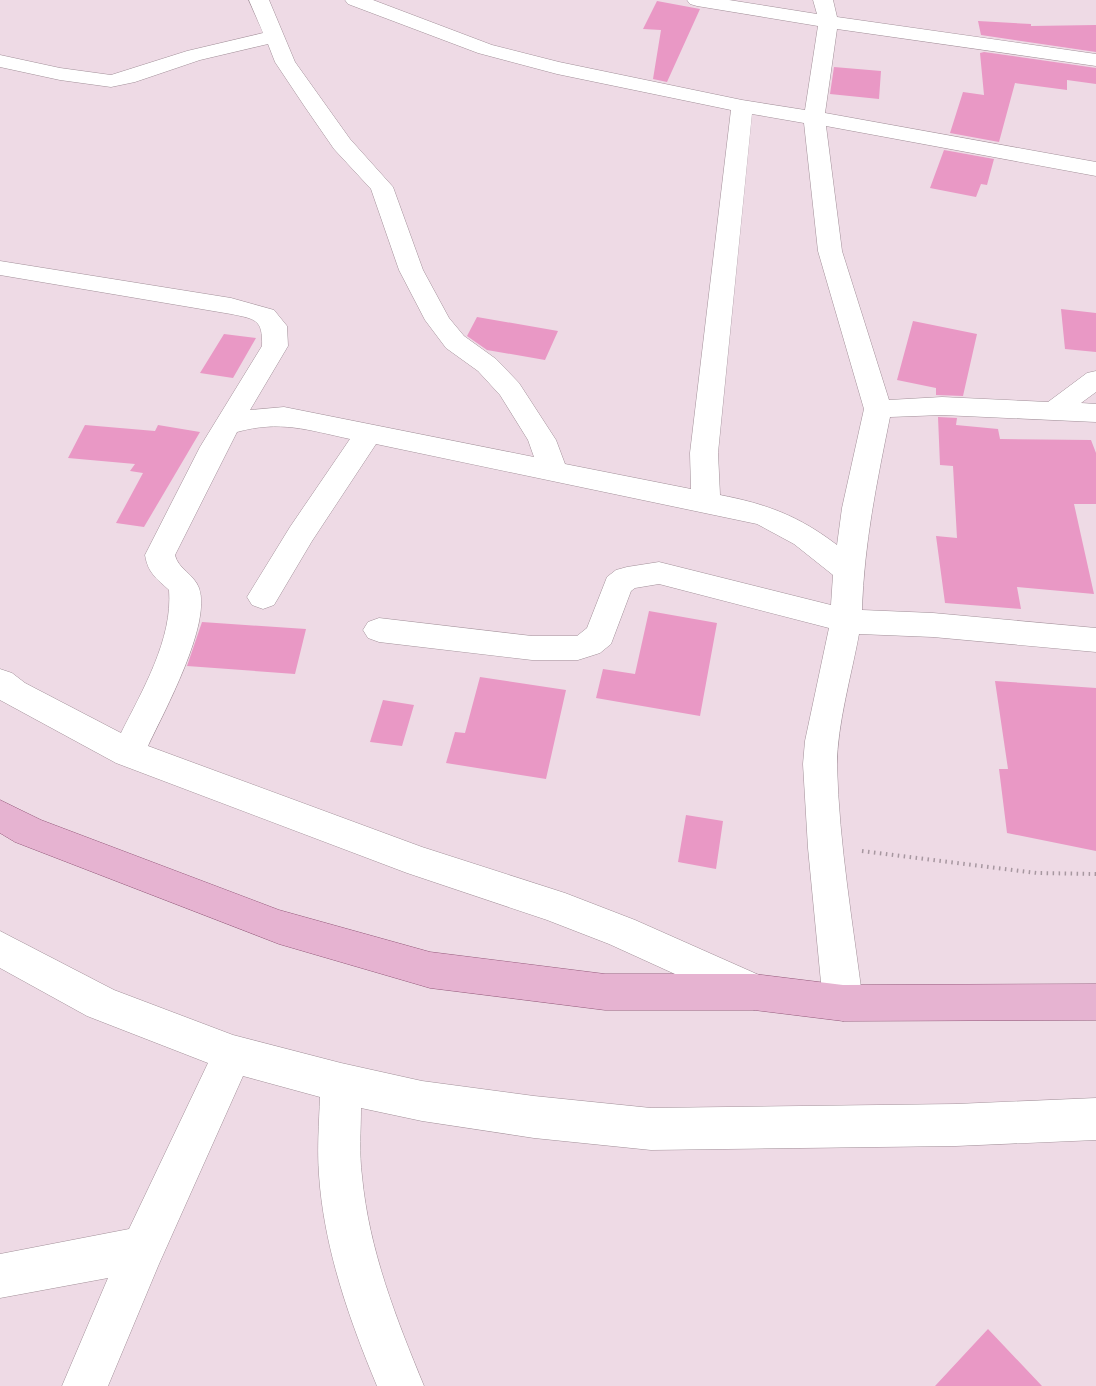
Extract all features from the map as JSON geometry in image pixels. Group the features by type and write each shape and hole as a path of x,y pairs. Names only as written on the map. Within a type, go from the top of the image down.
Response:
{"main road":[{"path":"0,815 28,831 279,927 430,970 605,992 754,992 843,1003 1096,1002"}],"street":[{"path":"259,0 285,62 342,144 382,187 411,270 438,320 455,342 487,365 510,389 542,440 553,470"},
{"path":"355,0 484,50 568,71 1096,169"},
{"path":"698,0 1096,60"},
{"path":"823,0 828,21 814,118 825,224 830,251 878,409 856,507 848,571 846,621 822,741 820,785 843,1003"},
{"path":"0,61 60,74 111,81 128,78 202,53 273,36"},
{"path":"706,502 704,453 742,105"},
{"path":"0,268 200,300 261,313 271,319 277,329 275,346 228,424 160,555 162,567 184,586 188,604 183,624 160,683 128,753"},
{"path":"1055,410 1096,379"},
{"path":"256,380 260,398 284,416"},
{"path":"878,409 942,406 1096,413"},
{"path":"228,424 258,417 284,416 754,512 777,520 806,537 848,571"},
{"path":"263,597 301,534 368,434"},
{"path":"379,630 532,648 578,648 590,644 600,635 618,585 627,578 659,573 846,621 933,625 1096,640"},
{"path":"0,682 14,692 128,753 420,862 552,905 622,932 754,992"},
{"path":"0,948 101,1003 233,1054 341,1083 422,1101 534,1117 651,1129 956,1125 1096,1119"},
{"path":"85,1386 143,1249 233,1054"},
{"path":"341,1083 340,1175 348,1226 385,1349 400,1386"},
{"path":"0,1276 143,1249"}],"path":[{"path":"826,848 891,853 967,866 1096,874"}],"building":[{"path":"657,1 700,9 667,82 653,79 661,30 643,29"},
{"path":"978,21 1031,24 1031,26 1096,25 1096,52 981,35"},
{"path":"980,53 1096,68 1096,84 1067,80 1067,90 1015,83 999,142 950,133 963,92 984,95"},
{"path":"834,67 881,71 879,99 830,94"},
{"path":"944,150 994,159 987,185 981,184 976,197 930,188"},
{"path":"1061,309 1096,313 1096,352 1065,349"},
{"path":"477,317 558,331 545,360 487,350 467,336"},
{"path":"913,321 977,334 963,396 936,395 936,388 897,380"},
{"path":"224,334 256,338 233,378 200,373"},
{"path":"938,417 957,418 956,425 998,429 1000,439 1091,440 1096,453 1096,504 1074,504 1094,594 1017,587 1021,609 945,603 936,536 957,538 953,466 940,465"},
{"path":"85,425 155,431 158,425 200,432 144,527 116,523 143,473 130,471 135,464 68,458"},
{"path":"649,611 717,623 700,716 596,698 603,669 635,674"},
{"path":"202,622 306,629 295,674 187,666"},
{"path":"480,677 566,690 546,779 446,763 455,732 465,733"},
{"path":"995,681 1096,688 1096,851 1007,833 999,769 1008,769"},
{"path":"383,700 414,705 402,746 370,742"},
{"path":"686,815 723,821 716,869 678,862"},
{"path":"988,1329 1042,1386 935,1386"}]}
